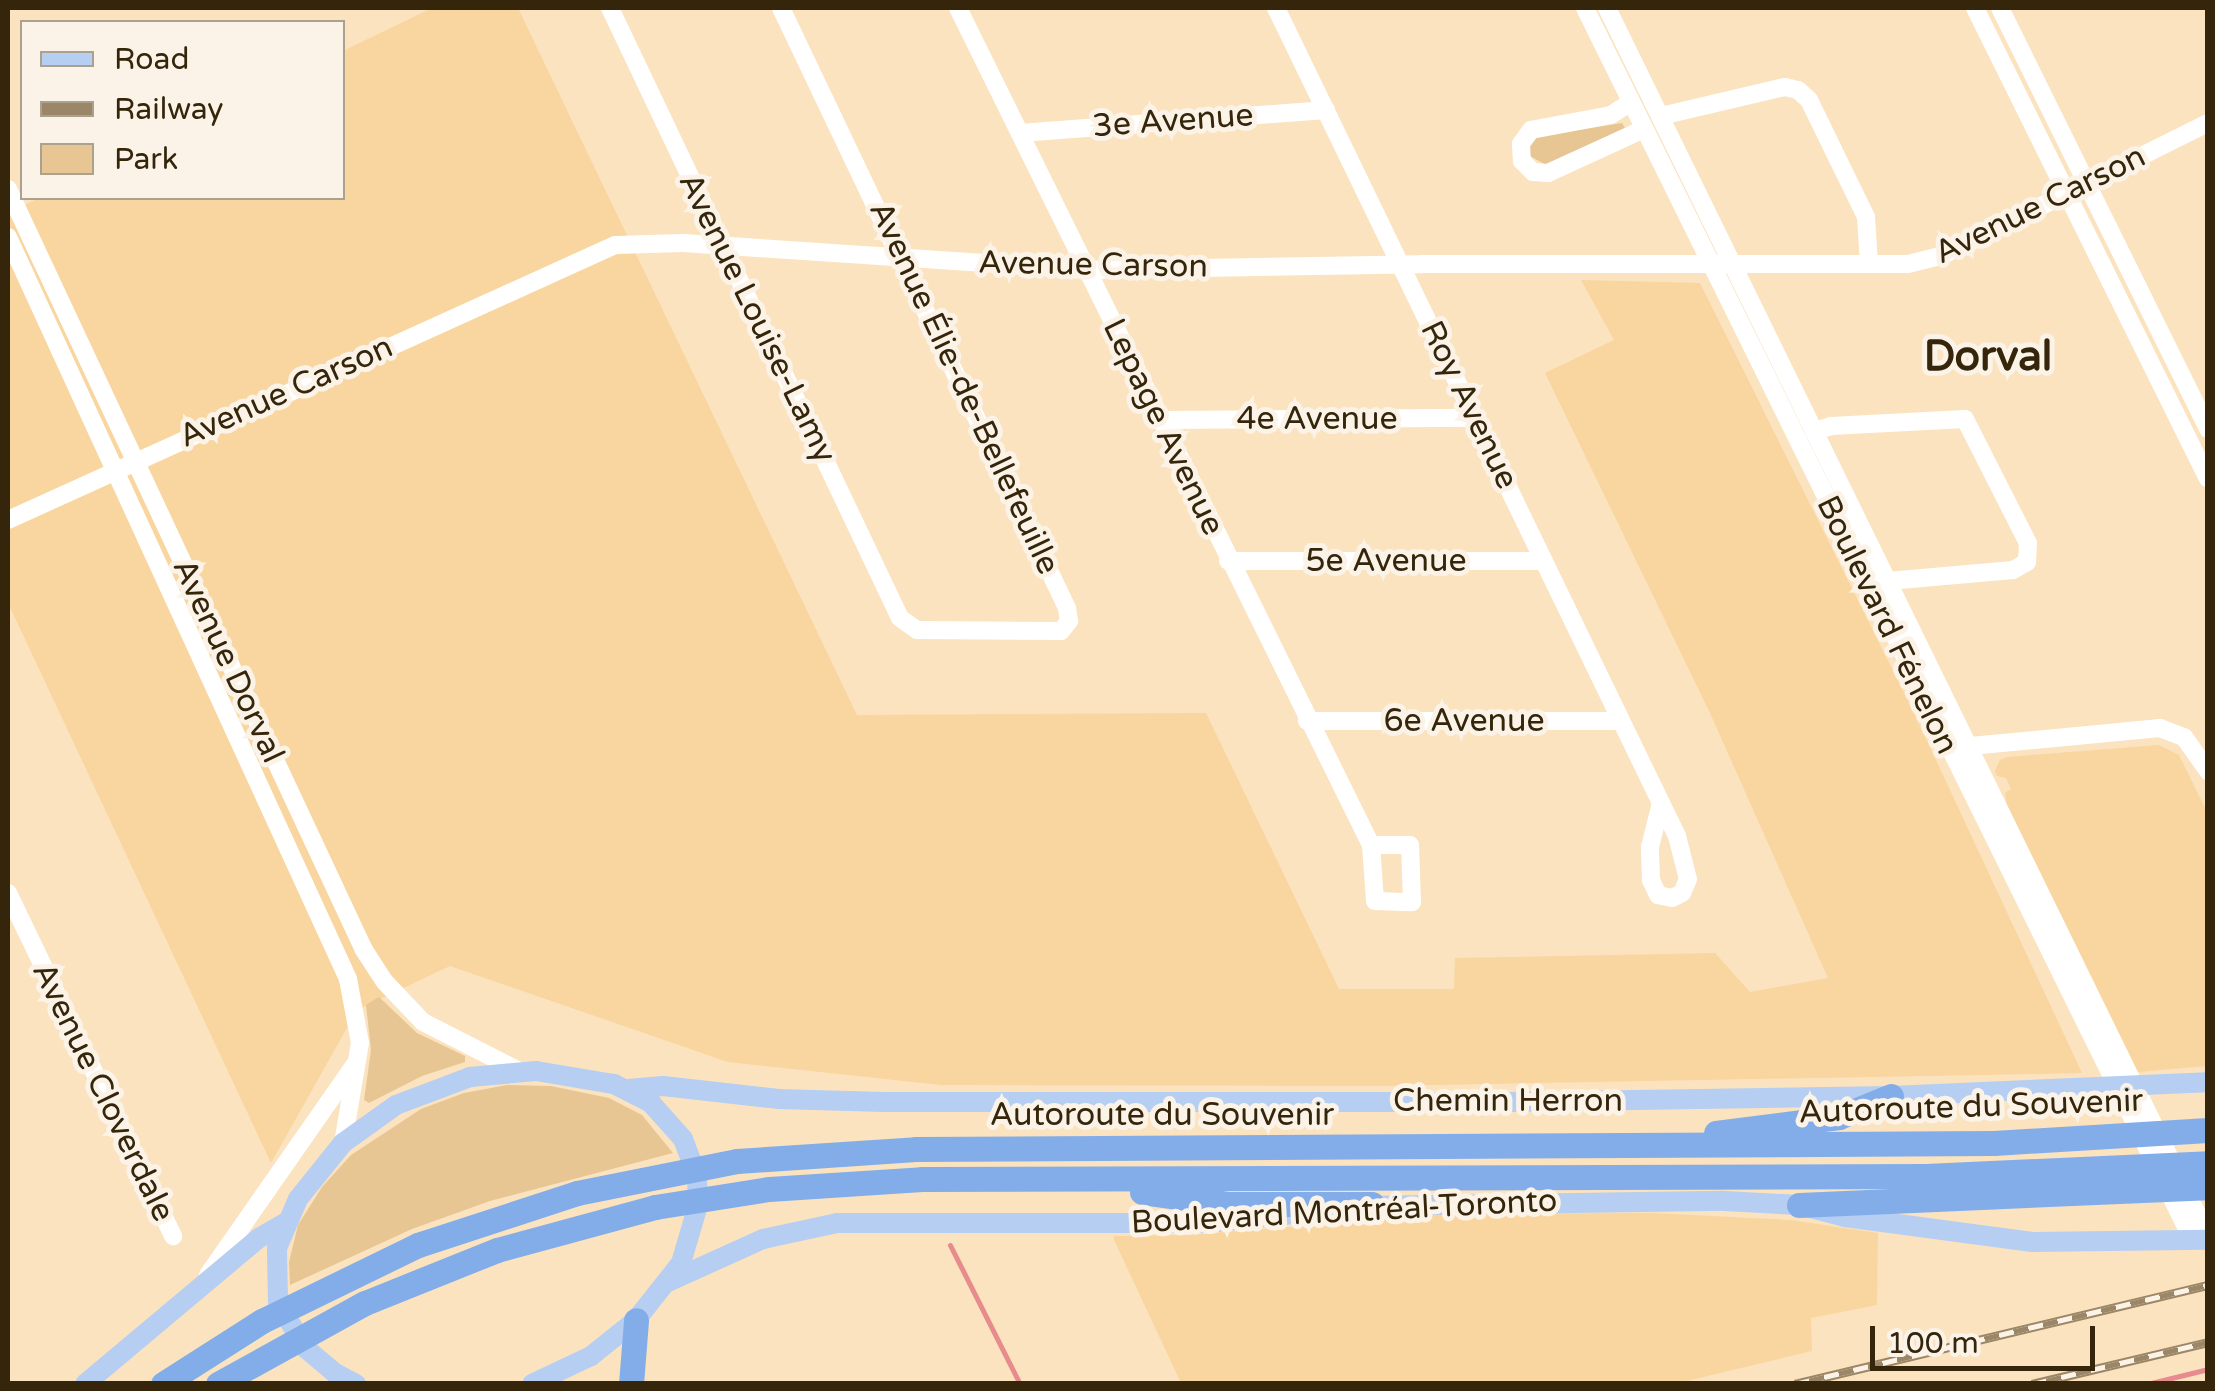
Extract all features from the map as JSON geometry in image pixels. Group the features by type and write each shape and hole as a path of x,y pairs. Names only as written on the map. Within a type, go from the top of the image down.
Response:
{"highway":[{"path":"1637,1145 1840,1117 1891,1096"},
{"name":"Autoroute du Souvenir","path":"163,1384 238,1335 317,1291 476,1224 648,1177 737,1161 901,1149 1994,1143 2208,1130"},
{"name":"Autoroute du Souvenir","path":"218,1384 332,1320 497,1250 654,1207 742,1192 860,1182 1048,1178 1926,1176 2208,1163"},
{"path":"1048,1178 1227,1204 1372,1204"},
{"path":"1800,1205 2192,1200"},
{"path":"631,1384 636,1320"}],"main road":[{"path":"346,1382 305,1348 282,1315 274,1277 285,1223 306,1186 344,1143 375,1118 428,1090 470,1077 519,1071 578,1075 629,1089 674,1126 697,1176 696,1222 668,1282 636,1320 591,1356 532,1384"},
{"name":"Chemin Herron","path":"629,1089 663,1086 803,1100 1055,1103 1891,1096 2208,1082"},
{"name":"Boulevard Montréal-Toronto","path":"668,1282 764,1239 837,1223 1207,1223 1372,1204 1679,1200 1800,1205 1845,1217 2021,1241 2202,1239"},
{"path":"85,1384 259,1238 285,1223"}],"street":[{"name":"Avenue Louise-Lamy","path":"610,8 907,627"},
{"name":"Avenue Élie-de-Bellefeuille","path":"781,8 904,259 1067,608 1069,621 1061,631 907,627"},
{"name":"Lepage Avenue","path":"958,8 1371,845"},
{"name":"Roy Avenue","path":"1276,8 1661,804"},
{"name":"Boulevard Fénelon","path":"1585,8 2095,1051 2192,1200"},
{"name":"Boulevard Fénelon","path":"1607,8 2192,1200 2202,1239"},
{"path":"1975,8 2206,470"},
{"path":"2000,8 2208,429"},
{"path":"1660,116 1785,87 1798,90 1810,100 1866,217 1869,264"},
{"path":"1630,102 1611,115 1531,130 1522,144 1522,161 1534,172 1548,174 1644,129"},
{"name":"3e Avenue","path":"1020,134 1326,110"},
{"name":"Avenue Carson","path":"8,520 604,248 644,242 1088,270 1401,264 1869,264 1934,258 2208,124"},
{"name":"Avenue Dorval","path":"8,189 372,963 424,1022 519,1071"},
{"name":"Avenue Dorval","path":"8,237 336,948 357,1008 359,1058 344,1143"},
{"name":"4e Avenue","path":"1160,420 1475,418"},
{"path":"1814,432 1831,426 1965,418 2028,543 2027,562 2013,570 1866,583"},
{"name":"5e Avenue","path":"1228,561 1544,561"},
{"name":"6e Avenue","path":"1307,721 1621,720"},
{"path":"1950,752 1969,744 2160,728 2184,737 2208,770"},
{"name":"Avenue Cloverdale","path":"8,893 174,1236"},
{"path":"196,1292 359,1058"}],"shaded area":[{"path":"432,8 518,8 857,715 1206,713 1339,989 1454,989 1455,958 1715,953 1750,992 1828,978 1710,713 1545,373 1614,340 1581,280 1700,283 1914,713 2082,1073 1381,1086 941,1085 728,1062 450,966 357,1010 271,1163 8,603 8,213 35,200 345,200 345,50"},
{"path":"2159,745 2179,755 2207,812 2207,1066 2138,1072 2007,805 2005,793 2011,789 2006,778 1997,776 1995,771 2000,760 2007,757"},
{"path":"1653,1213 1790,1220 1878,1233 1877,1305 1811,1318 1812,1351 1678,1383 1181,1383 1114,1240 1114,1236 1190,1235 1446,1214"}],"green space":[{"path":"1622,123 1625,128 1546,165 1530,156 1530,146 1536,137"},
{"path":"379,997 417,1033 465,1056 465,1062 422,1076 369,1103 364,1100 371,1050 366,1005"},
{"path":"507,1085 551,1086 609,1098 642,1115 673,1153 490,1201 412,1229 290,1285 289,1262 298,1225 322,1187 351,1155 421,1109 464,1093"}],"waterway":[{"path":"950,1245 1020,1384"},
{"path":"2147,1384 2208,1369"}],"railway":[{"path":"1795,1384 2208,1285"},
{"path":"2032,1384 2208,1342"}],"district":[{"name":"Dorval","path":"1988,357"}]}
